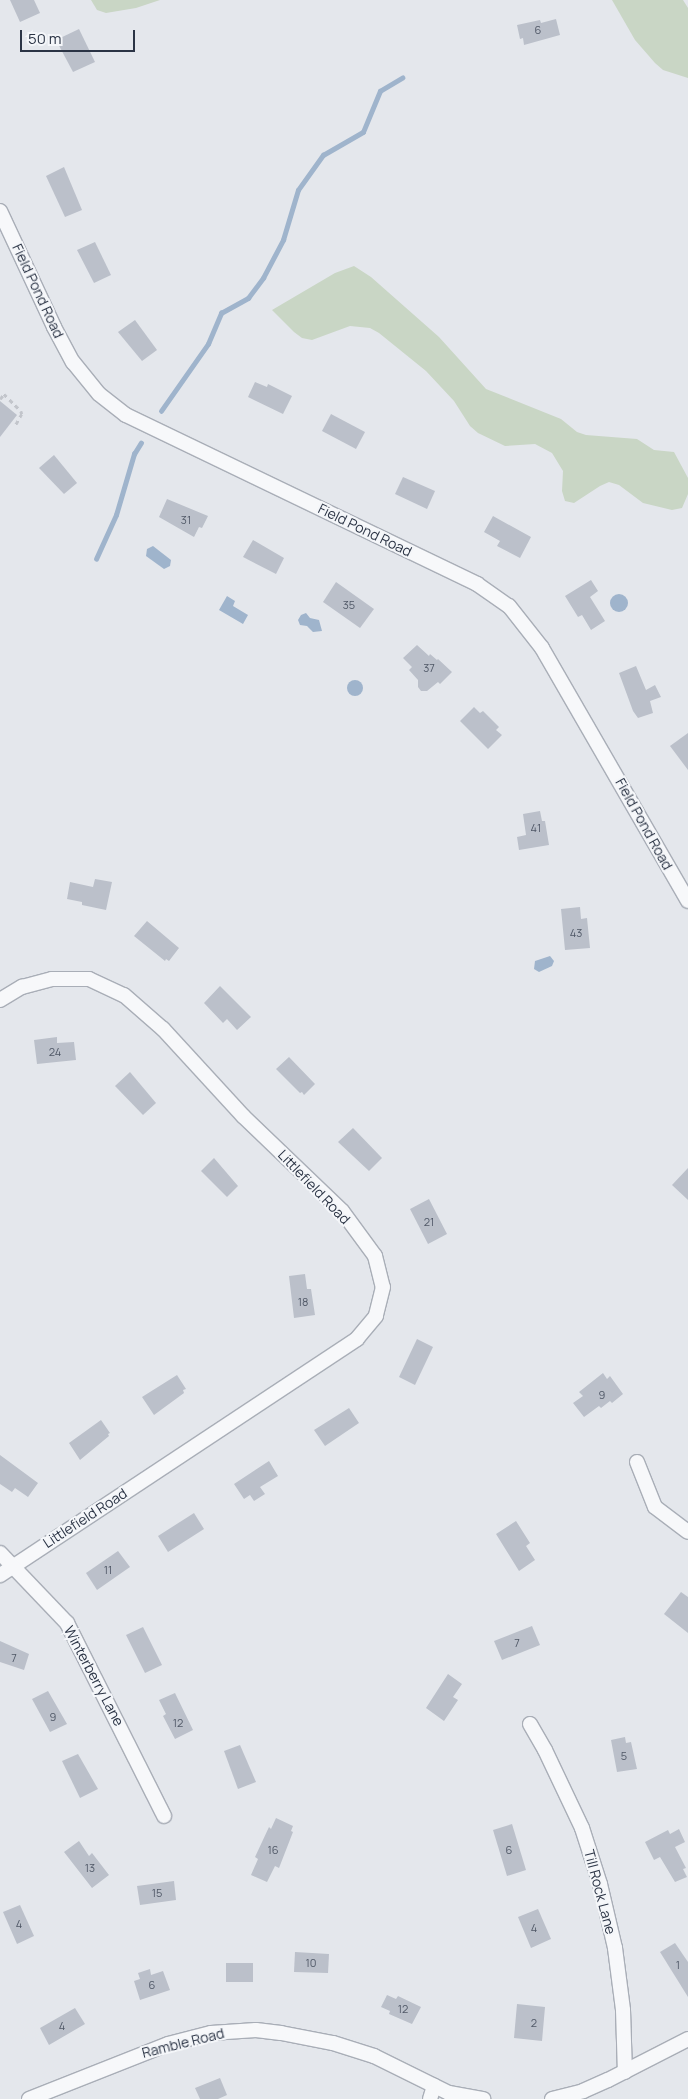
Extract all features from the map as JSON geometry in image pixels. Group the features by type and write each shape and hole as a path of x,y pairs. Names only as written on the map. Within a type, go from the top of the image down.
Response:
{"street":[{"name":"Field Pond Road","path":"0,211 54,327 74,362 99,394 126,416 477,584 509,606 542,648 563,682 688,901"},
{"name":"Littlefield Road","path":"0,1000 22,987 52,979 89,979 124,995 162,1028 243,1116 342,1211 375,1256 383,1287 376,1316 357,1338 6,1571"},
{"path":"637,1462 655,1507 688,1532"},
{"name":"Winterberry Lane","path":"0,1553 6,1571 67,1624 164,1816"},
{"name":"Till Rock Lane","path":"530,1724 566,1792 582,1828 598,1876 615,1948 623,2010 625,2072"},
{"name":"Ramble Road","path":"29,2099 149,2050 211,2034 233,2031 281,2032 333,2043 374,2056 432,2092 483,2099"},
{"path":"552,2099 583,2091 625,2072 688,2039"}],"path":[{"path":"0,399 4,394 21,411 22,414 16,424"}],"green space":[{"path":"91,0 160,0 136,8 106,13 97,10"},
{"path":"612,0 683,0 688,8 688,78 663,70 655,63 635,40"},
{"path":"354,266 371,277 439,337 486,389 561,419 577,432 586,435 637,439 654,450 674,452 688,478 688,494 682,508 672,510 643,503 619,485 609,482 574,503 565,501 562,491 563,471 552,453 535,444 505,446 478,433 470,426 454,401 426,371 379,333 370,328 350,326 312,340 302,338 272,310 335,273"}],"water":[{"path":"153,546 171,560 170,566 164,569 146,556 147,549"},
{"path":"619,594 625,597 628,603 625,609 619,612 613,609 610,603 613,597"},
{"path":"227,596 235,601 233,606 248,615 243,624 219,610"},
{"path":"306,613 310,618 319,620 322,631 313,632 307,626 300,625 298,620 301,615"},
{"path":"352,680 358,680 363,685 361,694 352,696 347,691 347,685"},
{"path":"550,956 554,961 552,966 539,972 534,969 535,961"}],"building":[{"path":"10,0 34,0 40,13 20,22"},
{"path":"556,19 560,35 524,45 523,38 520,39 517,25 540,20 541,23"},
{"path":"79,29 95,62 73,72 56,40"},
{"path":"64,167 82,210 65,217 46,176"},
{"path":"95,242 111,275 94,283 77,250"},
{"path":"135,320 157,350 142,361 118,332"},
{"path":"255,382 267,387 268,384 292,396 283,414 248,397"},
{"path":"0,401 17,415 0,437"},
{"path":"331,414 365,432 356,449 322,431"},
{"path":"54,455 77,483 64,494 39,468"},
{"path":"403,477 435,491 427,509 395,494"},
{"path":"167,499 208,516 202,528 199,527 194,537 159,517"},
{"path":"493,516 531,537 520,558 497,546 500,541 484,532"},
{"path":"253,540 284,558 276,574 243,557"},
{"path":"591,580 598,591 590,597 605,621 591,630 582,615 578,617 565,596"},
{"path":"336,582 374,609 360,628 323,602"},
{"path":"417,645 429,656 430,654 438,659 452,672 440,684 438,682 427,691 421,691 418,687 418,680 409,670 412,667 403,658"},
{"path":"636,666 646,690 655,685 661,697 650,701 653,713 638,718 633,711 619,673"},
{"path":"474,707 480,713 483,711 499,727 496,730 502,735 488,749 460,721"},
{"path":"688,733 688,770 670,746"},
{"path":"540,811 542,821 545,821 549,845 519,850 517,837 526,835 523,814"},
{"path":"95,879 112,882 106,910 82,905 82,902 67,899 70,882 93,887"},
{"path":"580,907 581,919 587,918 590,948 565,950 561,909"},
{"path":"147,921 179,948 169,961 166,959 165,961 134,936"},
{"path":"220,986 251,1017 237,1030 227,1019 223,1023 204,1003"},
{"path":"57,1037 57,1043 74,1042 76,1060 37,1064 34,1040"},
{"path":"289,1057 315,1084 304,1095 276,1069"},
{"path":"130,1072 156,1103 143,1115 115,1086"},
{"path":"353,1128 382,1158 369,1171 338,1142"},
{"path":"214,1158 238,1186 227,1197 201,1171"},
{"path":"688,1168 688,1200 672,1185"},
{"path":"429,1199 447,1234 428,1244 410,1209"},
{"path":"305,1274 307,1289 311,1289 315,1315 294,1318 289,1276"},
{"path":"417,1339 433,1347 415,1385 399,1377"},
{"path":"603,1373 607,1379 610,1376 623,1394 612,1403 610,1401 601,1408 599,1406 584,1417 573,1403 583,1396 579,1392"},
{"path":"177,1375 186,1389 183,1390 184,1393 154,1415 142,1397"},
{"path":"349,1408 359,1423 325,1446 314,1430"},
{"path":"101,1420 110,1433 108,1434 109,1436 80,1460 69,1443"},
{"path":"0,1455 38,1483 28,1497 15,1488 12,1492 0,1484"},
{"path":"269,1461 278,1476 260,1487 265,1494 254,1501 250,1495 244,1499 234,1484"},
{"path":"194,1513 204,1529 168,1552 158,1536"},
{"path":"516,1521 530,1543 526,1546 535,1560 519,1571 496,1534"},
{"path":"118,1551 130,1567 97,1590 86,1573"},
{"path":"681,1592 688,1597 688,1633 664,1614"},
{"path":"532,1626 540,1645 502,1660 494,1641"},
{"path":"143,1627 162,1665 145,1673 126,1635"},
{"path":"0,1641 29,1654 24,1670 0,1662"},
{"path":"448,1674 462,1684 453,1697 458,1700 444,1721 426,1708"},
{"path":"48,1691 67,1724 50,1732 32,1699"},
{"path":"175,1693 193,1730 175,1739 163,1716 166,1714 159,1700"},
{"path":"625,1737 626,1743 631,1742 637,1769 617,1772 611,1740"},
{"path":"240,1745 256,1782 238,1789 224,1751"},
{"path":"78,1754 98,1789 80,1798 62,1761"},
{"path":"276,1818 293,1826 291,1831 293,1832 279,1868 275,1866 267,1882 251,1875 258,1859 255,1857 269,1827 271,1829"},
{"path":"512,1824 526,1870 507,1876 493,1830"},
{"path":"679,1829 685,1842 675,1847 686,1868 683,1869 687,1877 675,1882 660,1857 654,1860 645,1842 668,1830 670,1834"},
{"path":"79,1841 89,1856 92,1853 109,1875 92,1888 64,1852"},
{"path":"174,1881 176,1900 140,1905 137,1886"},
{"path":"20,1905 34,1936 17,1944 3,1912"},
{"path":"538,1909 551,1939 531,1948 518,1917"},
{"path":"675,1943 688,1962 688,1997 660,1952"},
{"path":"295,1952 329,1954 328,1973 294,1972"},
{"path":"226,1963 253,1963 253,1982 226,1982"},
{"path":"150,1969 151,1975 163,1971 170,1990 140,2000 134,1981 140,1979 138,1973"},
{"path":"387,1995 396,1999 398,1996 421,2007 412,2024 389,2014 390,2011 381,2007"},
{"path":"517,2004 545,2007 542,2041 514,2038"},
{"path":"75,2008 85,2024 49,2045 40,2028"},
{"path":"220,2078 227,2095 218,2099 200,2099 195,2088"}],"waterway":[{"path":"161,411 208,344 221,313 248,298 263,278 283,240 298,190 323,155 363,132 380,91 402,78"},
{"path":"96,559 116,515 134,454 141,443"}]}
